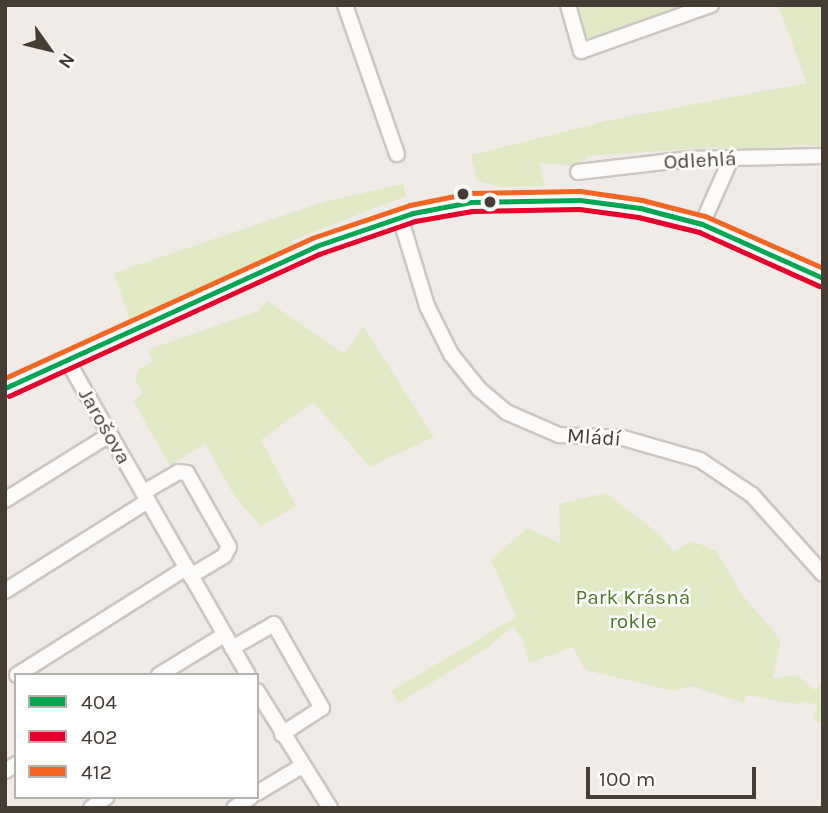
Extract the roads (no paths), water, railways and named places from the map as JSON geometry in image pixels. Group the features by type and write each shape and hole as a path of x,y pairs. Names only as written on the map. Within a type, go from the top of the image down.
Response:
{"street":[{"path":"345,5 397,153"},
{"path":"568,5 581,51 711,5"},
{"name":"Odlehlá","path":"578,172 689,159 731,159 796,153 823,156"},
{"path":"702,224 731,159"},
{"path":"5,388 316,246 400,217 471,202 580,200 640,208 702,224 823,278"},
{"name":"Mládí","path":"400,217 427,306 451,354 479,390 506,412 559,435 623,438 701,460 751,495 823,574"},
{"name":"Jarošova","path":"67,360 247,673"},
{"path":"5,500 109,435"},
{"path":"5,592 146,497 178,472 187,473 229,547 224,556 188,572 19,673"},
{"path":"163,673 228,641 274,624 322,708 282,734"},
{"path":"259,698 330,808"},
{"path":"259,792 302,766"}],"park label":[{"name":"Park Krásná rokle","path":"633,609"}]}
